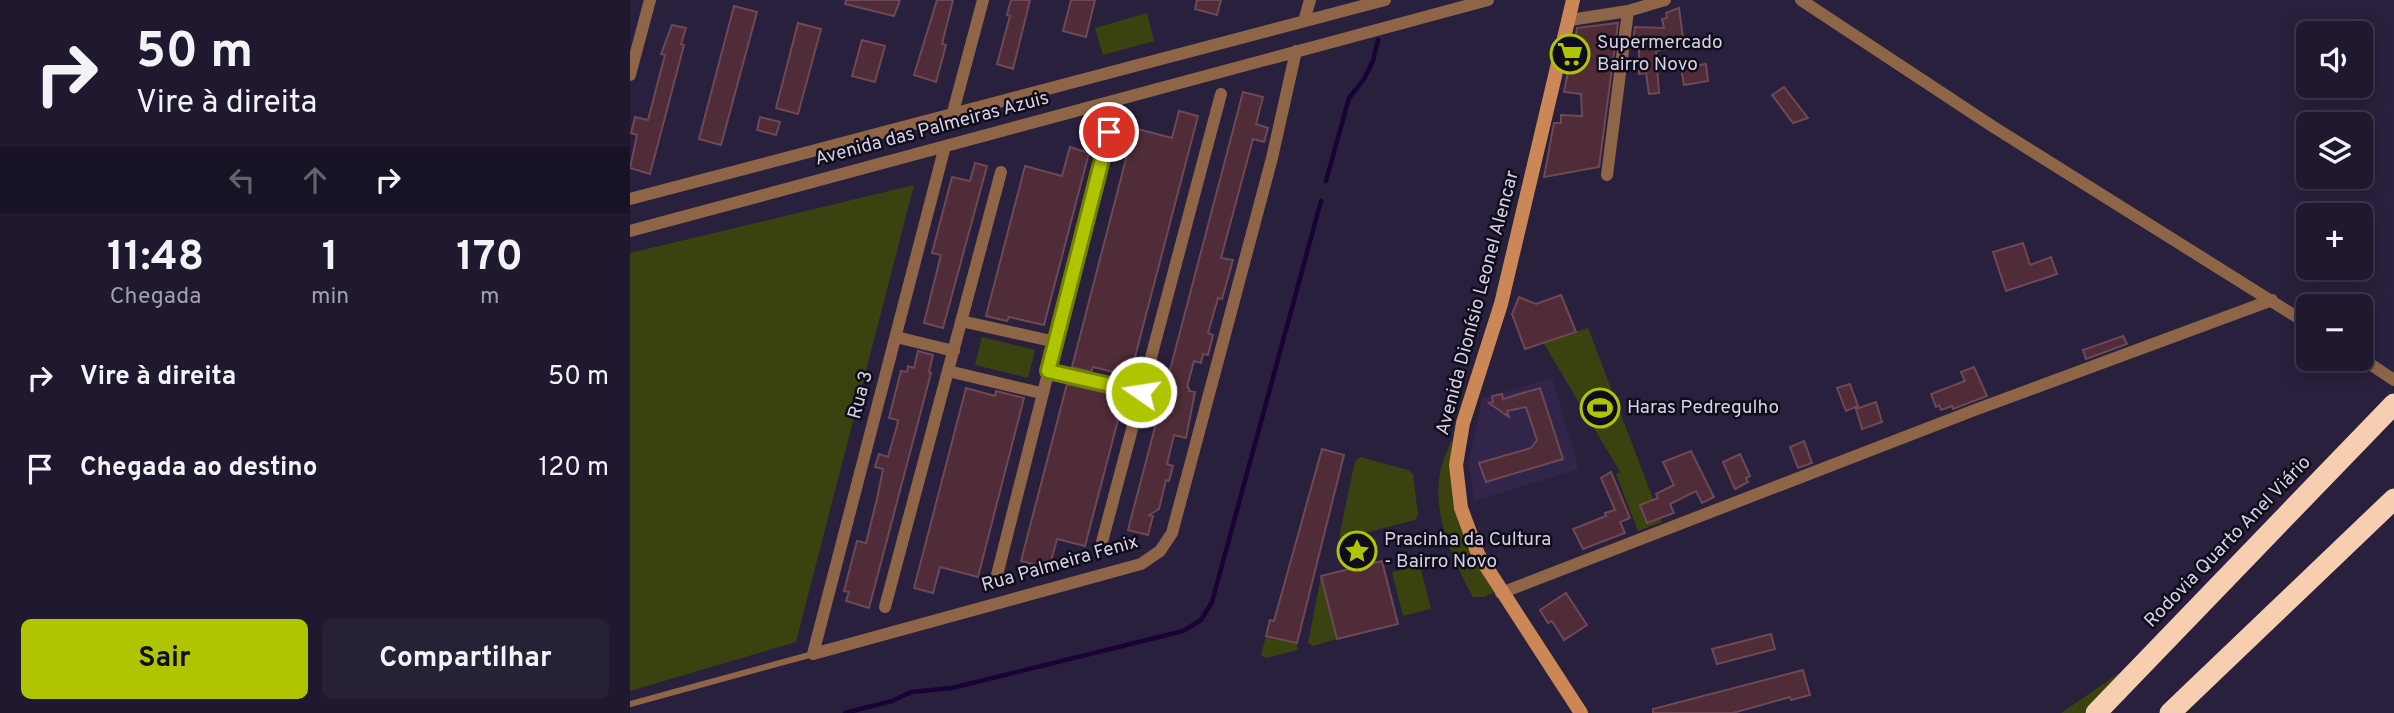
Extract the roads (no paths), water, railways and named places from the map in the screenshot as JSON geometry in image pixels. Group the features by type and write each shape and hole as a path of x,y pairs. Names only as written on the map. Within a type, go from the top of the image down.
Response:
{"highway":[{"name":"Rodovia Quarto Anel Viário","path":"2096,713 2394,404"},
{"path":"2170,713 2394,499"}],"street":[{"path":"630,75 650,0"},
{"path":"953,112 983,0"},
{"path":"1304,21 1310,0"},
{"name":"Avenida das Palmeiras Azuis","path":"630,199 1385,0"},
{"name":"Avenida das Palmeiras Azuis","path":"630,231 1488,0"},
{"name":"Avenida Dionísio Leonel Alencar","path":"1573,0 1502,304 1463,423 1457,465 1461,508 1478,554 1581,713"},
{"path":"1570,20 1628,11 1665,0"},
{"path":"1801,0 1992,126 2296,316"},
{"path":"1607,175 1628,11"},
{"name":"Rua Palmeira Fenix","path":"813,654 1141,564 1160,551 1172,533 1272,158 1296,51"},
{"path":"1102,542 1221,94"},
{"path":"996,579 1109,132"},
{"name":"Rua 3","path":"813,654 945,146"},
{"path":"885,607 1001,172"},
{"path":"1501,593 1972,411 2272,300"},
{"path":"961,321 1056,342"},
{"path":"896,337 954,351"},
{"path":"2373,366 2394,380"},
{"path":"1048,371 1141,392"},
{"path":"948,372 1041,393"}],"lane":[{"name":"Rua Palmeira Fenix","path":"630,704 813,654"}],"waterway":[{"path":"1326,181 1349,98 1364,79 1373,61 1378,40"},
{"path":"845,713 892,701 911,692 952,688 1183,631 1201,620 1212,602 1321,201"}],"place":[{"name":"Supermercado Bairro Novo","path":"1570,54"},
{"name":"Haras Pedregulho","path":"1600,408"},
{"name":"Pracinha da Cultura - Bairro Novo","path":"1357,551"}]}
